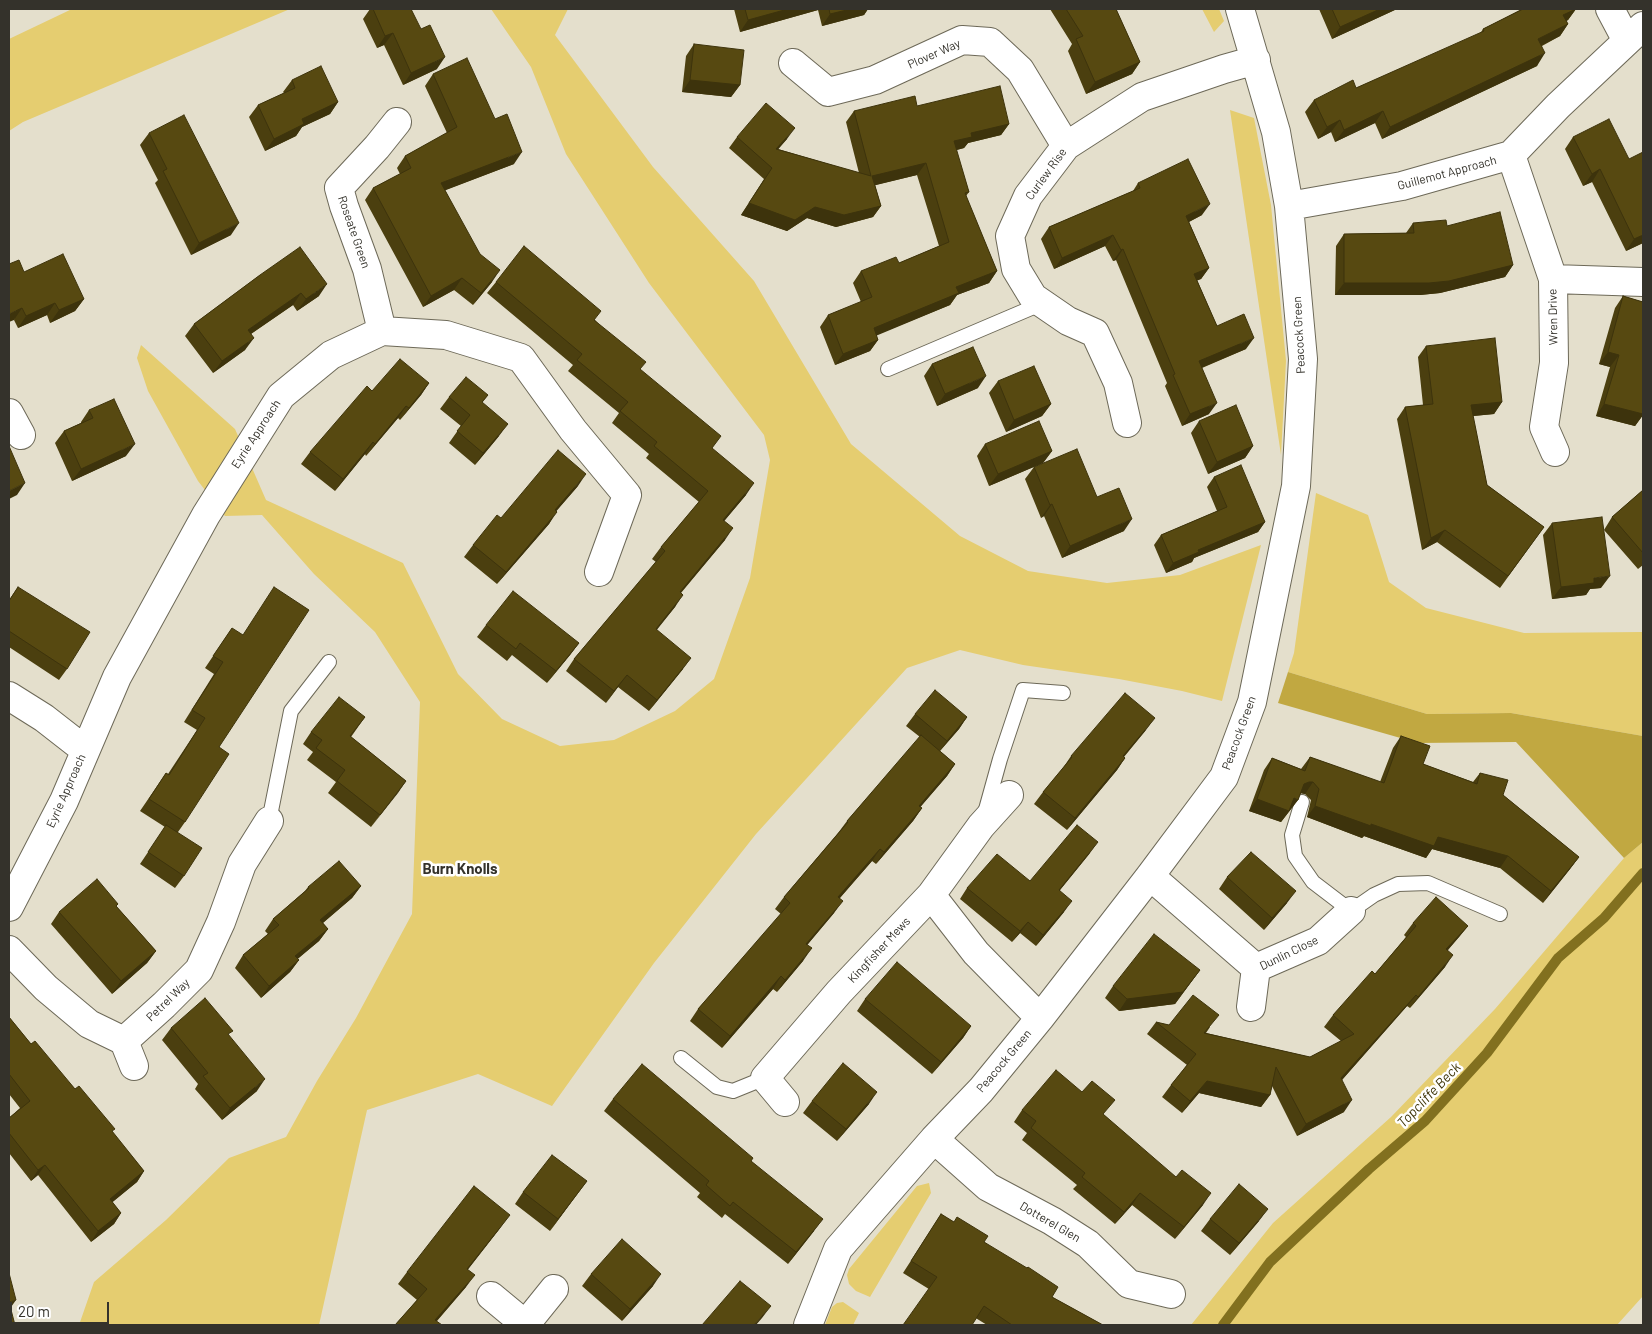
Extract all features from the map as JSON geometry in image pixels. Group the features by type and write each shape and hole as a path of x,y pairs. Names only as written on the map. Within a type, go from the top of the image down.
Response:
{"street":[{"name":"Peacock Green","path":"808,1325 838,1249 934,1139 981,1090 1040,1018 1224,777 1252,702 1296,486 1303,359 1288,206 1276,132 1240,9"},
{"path":"1610,9 1635,33"},
{"name":"Guillemot Approach","path":"1288,206 1402,186 1511,156 1558,106 1635,33"},
{"name":"Plover Way","path":"793,62 828,92 875,80 962,40 990,42 1020,70 1066,146"},
{"name":"Curlew Rise","path":"1128,423 1118,383 1095,333 1068,321 1034,297 1016,269 1010,236 1028,196 1066,146 1142,97 1224,68 1256,60"},
{"name":"Roseate Green","path":"382,331 367,269 344,206 331,189 377,147 397,122"},
{"name":"Wren Drive","path":"1511,156 1553,279 1554,363 1544,426 1555,452"},
{"path":"1553,279 1643,282"},
{"name":"Eyrie Approach","path":"9,907 64,801 117,677 206,515 281,396 331,355 382,331 446,334 521,358 573,430 627,495 599,572"},
{"path":"9,696 44,718 85,750"},
{"name":"Kingfisher Mews","path":"765,1078 839,992 930,895 981,826 1009,795"},
{"name":"Petrel Way","path":"124,1041 199,970 221,922 242,864 269,821"},
{"path":"1150,876 1256,968"},
{"path":"930,895 976,953 1040,1018"},
{"name":"Dunlin Close","path":"1251,1008 1256,968 1318,941 1351,911"},
{"path":"9,950 46,988 89,1024 124,1041 134,1066"},
{"path":"765,1078 785,1102"},
{"name":"Dotterel Glen","path":"934,1139 988,1187 1052,1221 1088,1244 1129,1284 1171,1294"},
{"path":"491,1296 526,1325 554,1289"}],"lane":[{"path":"888,369 1043,303"},
{"path":"269,821 291,711 329,662"},
{"path":"981,826 1000,759 1023,690 1063,693"},
{"path":"1302,802 1292,835 1295,856 1313,882 1351,911 1374,895 1398,884 1428,883 1500,914"},
{"path":"681,1058 717,1086 734,1091 765,1078"}],"shaded area":[{"path":"72,9 290,9 23,122 9,131 9,39"},
{"path":"491,9 568,9 555,35 653,167 754,281 851,444 960,536 1028,571 1107,583 1180,575 1261,545 1222,701 1119,679 1023,665 960,650 907,668 756,834 654,963 552,1106 478,1074 367,1110 319,1325 79,1325 94,1282 166,1220 229,1158 286,1137 317,1081 356,1018 412,914 420,702 375,632 314,574 262,515 225,516 198,481 148,391 137,358 141,345 235,429 266,500 403,563 458,674 502,719 560,746 614,740 675,711 714,679 750,578 770,460 764,435 649,283 566,154 531,67"},
{"path":"1202,9 1219,9 1224,21 1214,32"},
{"path":"1230,110 1254,118 1271,205 1286,361 1281,455"},
{"path":"1316,493 1368,515 1389,582 1426,608 1524,633 1643,632 1643,736 1511,713 1427,714 1288,672 1294,653"},
{"path":"1288,672 1427,714 1511,713 1643,736 1643,842 1624,858 1516,742 1418,743 1278,703"},
{"path":"1643,842 1643,1296 1617,1325 1191,1325 1273,1223 1391,1117 1495,1009 1624,858"},
{"path":"929,1183 931,1193 870,1297 856,1291 849,1284 847,1275 849,1269 917,1186"},
{"path":"843,1302 859,1313 853,1325 825,1325 832,1307 837,1303"}],"building":[{"path":"373,9 411,9 421,29 430,25 445,57 411,73 393,33 385,36"},
{"path":"745,9 788,9 748,20"},
{"path":"829,9 851,9 830,14"},
{"path":"1066,9 1116,9 1140,62 1095,82 1076,39 1083,36"},
{"path":"1332,9 1380,9 1340,27"},
{"path":"1523,9 1576,9 1563,15 1568,24 1538,39 1545,53 1390,127 1383,111 1344,130 1340,120 1327,127 1314,100 1353,80 1356,88 1484,31 1483,29"},
{"path":"694,44 744,50 740,85 690,80"},
{"path":"467,58 495,119 507,114 522,152 441,183 480,254 500,270 481,293 462,278 431,296 373,188 411,168 405,156 457,127 433,74"},
{"path":"321,66 338,102 302,119 304,124 274,139 258,105 295,88 292,80"},
{"path":"1000,86 1009,124 971,133 972,137 954,141 969,192 965,193 997,271 956,287 959,293 874,328 878,340 843,354 828,315 872,297 861,271 896,257 899,263 949,242 926,163 872,176 881,206 844,215 815,207 795,220 749,203 772,168 737,137 766,103 795,128 776,149 871,176 854,111 915,96 917,106"},
{"path":"184,115 239,223 199,243 163,171 167,169 149,133"},
{"path":"1609,119 1629,159 1643,152 1643,235 1634,239 1600,169 1592,174 1573,137"},
{"path":"1188,159 1210,204 1186,216 1209,268 1194,274 1217,326 1244,314 1254,338 1199,361 1217,403 1190,414 1123,249 1121,250 1113,235 1062,258 1049,227 1140,188 1138,183"},
{"path":"1500,212 1513,265 1449,281 1429,283 1344,283 1344,234 1414,233 1413,223 1446,220 1447,226"},
{"path":"524,246 601,311 594,320 646,362 640,369 721,436 712,448 754,483 723,520 733,528 680,592 683,595 656,629 691,658 657,700 627,675 614,691 574,659 665,551 661,547 708,491 654,446 657,442 620,411 628,402 577,360 582,354 496,282"},
{"path":"300,247 327,284 306,299 301,293 248,330 254,338 222,361 194,324"},
{"path":"63,254 84,299 59,310 55,303 26,316 22,308 9,314 9,264 19,260 24,272"},
{"path":"1623,296 1643,302 1643,414 1604,404 1619,355 1608,352"},
{"path":"1495,338 1502,402 1471,405 1487,485 1544,527 1508,576 1445,530 1431,538 1405,407 1433,404 1426,346"},
{"path":"973,347 986,376 945,394 932,364"},
{"path":"400,359 429,383 409,408 406,406 375,444 373,442 343,479 310,452 367,386 372,391"},
{"path":"1034,366 1051,404 1014,420 998,381"},
{"path":"466,377 488,395 482,402 508,424 483,453 457,431 470,415 449,397"},
{"path":"114,399 135,444 81,469 64,431 93,418 89,410"},
{"path":"1236,405 1253,446 1217,462 1199,421"},
{"path":"1039,421 1052,451 998,474 985,444"},
{"path":"9,446 25,483 9,491"},
{"path":"1077,449 1097,497 1119,488 1132,519 1070,546 1034,467"},
{"path":"558,450 586,474 555,510 557,512 506,572 473,545 497,515 501,518"},
{"path":"1241,465 1265,522 1198,550 1199,552 1173,563 1161,535 1227,507 1214,477"},
{"path":"1643,490 1643,553 1612,517"},
{"path":"1602,517 1610,576 1594,578 1594,583 1561,587 1552,523"},
{"path":"18,587 90,632 67,669 9,631 9,601"},
{"path":"274,587 309,610 219,747 229,754 185,822 149,799 166,773 169,775 205,718 192,710 223,662 213,656 232,628 243,635"},
{"path":"513,591 579,643 556,671 520,643 516,649 486,625"},
{"path":"935,690 967,717 947,741 915,714"},
{"path":"1125,693 1155,718 1123,756 1125,758 1075,818 1043,792"},
{"path":"339,697 365,717 350,736 406,781 380,815 337,781 345,770 316,748 322,740 311,732"},
{"path":"921,735 955,764 919,806 922,808 884,852 880,849 838,897 843,901 806,944 812,948 785,980 781,976 730,1036 698,1009 790,903 784,897"},
{"path":"1401,736 1430,746 1423,764 1477,784 1480,773 1508,780 1503,795 1579,857 1551,891 1508,856 1438,837 1434,846 1315,806 1319,789 1313,782 1304,784 1298,800 1294,798 1289,811 1257,799 1272,758 1305,771 1310,757 1384,783"},
{"path":"166,825 202,848 184,876 148,852"},
{"path":"1077,825 1098,842 1059,890 1072,901 1043,935 1028,922 1020,931 967,888 997,854 1030,881"},
{"path":"1251,852 1296,891 1272,918 1227,877"},
{"path":"339,861 361,886 320,920 328,929 295,956 299,960 269,986 243,955 279,925 273,919"},
{"path":"97,879 118,904 116,906 156,951 121,981 59,912"},
{"path":"1436,897 1468,926 1446,949 1453,955 1418,997 1416,995 1341,1078 1352,1100 1306,1124 1276,1067 1270,1095 1207,1081 1190,1101 1171,1085 1196,1054 1156,1022 1169,1025 1193,995 1219,1015 1204,1033 1310,1057 1354,1034 1333,1015 1372,971 1375,974 1416,926 1413,923"},
{"path":"1154,934 1200,970 1183,992 1127,999 1113,986"},
{"path":"897,962 971,1026 941,1062 865,999"},
{"path":"205,998 233,1031 228,1034 265,1079 230,1108 203,1076 208,1073 171,1028"},
{"path":"9,1017 31,1044 35,1041 75,1089 79,1086 115,1129 112,1131 144,1171 110,1199 121,1213 98,1231 45,1165 38,1170 9,1133 9,1118 30,1101 9,1074"},
{"path":"843,1063 877,1092 846,1129 812,1101"},
{"path":"642,1064 753,1158 751,1161 823,1219 796,1252 733,1202 730,1206 706,1185 709,1181 613,1099"},
{"path":"1056,1070 1082,1092 1092,1081 1115,1100 1103,1114 1176,1177 1182,1170 1211,1193 1184,1227 1140,1193 1124,1212 1082,1177 1085,1173 1031,1128 1036,1121 1022,1110"},
{"path":"552,1155 587,1181 558,1219 523,1192"},
{"path":"1239,1184 1268,1209 1239,1243 1210,1219"},
{"path":"474,1186 510,1215 467,1269 475,1275 435,1320 442,1325 395,1325 427,1289 407,1272"},
{"path":"941,1214 954,1222 957,1217 988,1236 984,1242 1028,1267 1058,1287 1052,1297 1103,1325 1012,1325 984,1306 972,1325 903,1325 937,1277 911,1261"},
{"path":"622,1239 661,1274 630,1309 591,1274"},
{"path":"9,1273 16,1300 9,1302"},
{"path":"740,1281 771,1306 754,1325 702,1325"},
{"path":"9,1302 15,1325 9,1325"}],"waterway":[{"name":"Topcliffe Beck","path":"1223,1325 1270,1262 1369,1169 1425,1121 1487,1053 1558,958 1604,918 1643,873"}],"district":[{"name":"Burn Knolls","path":"460,869"}]}
